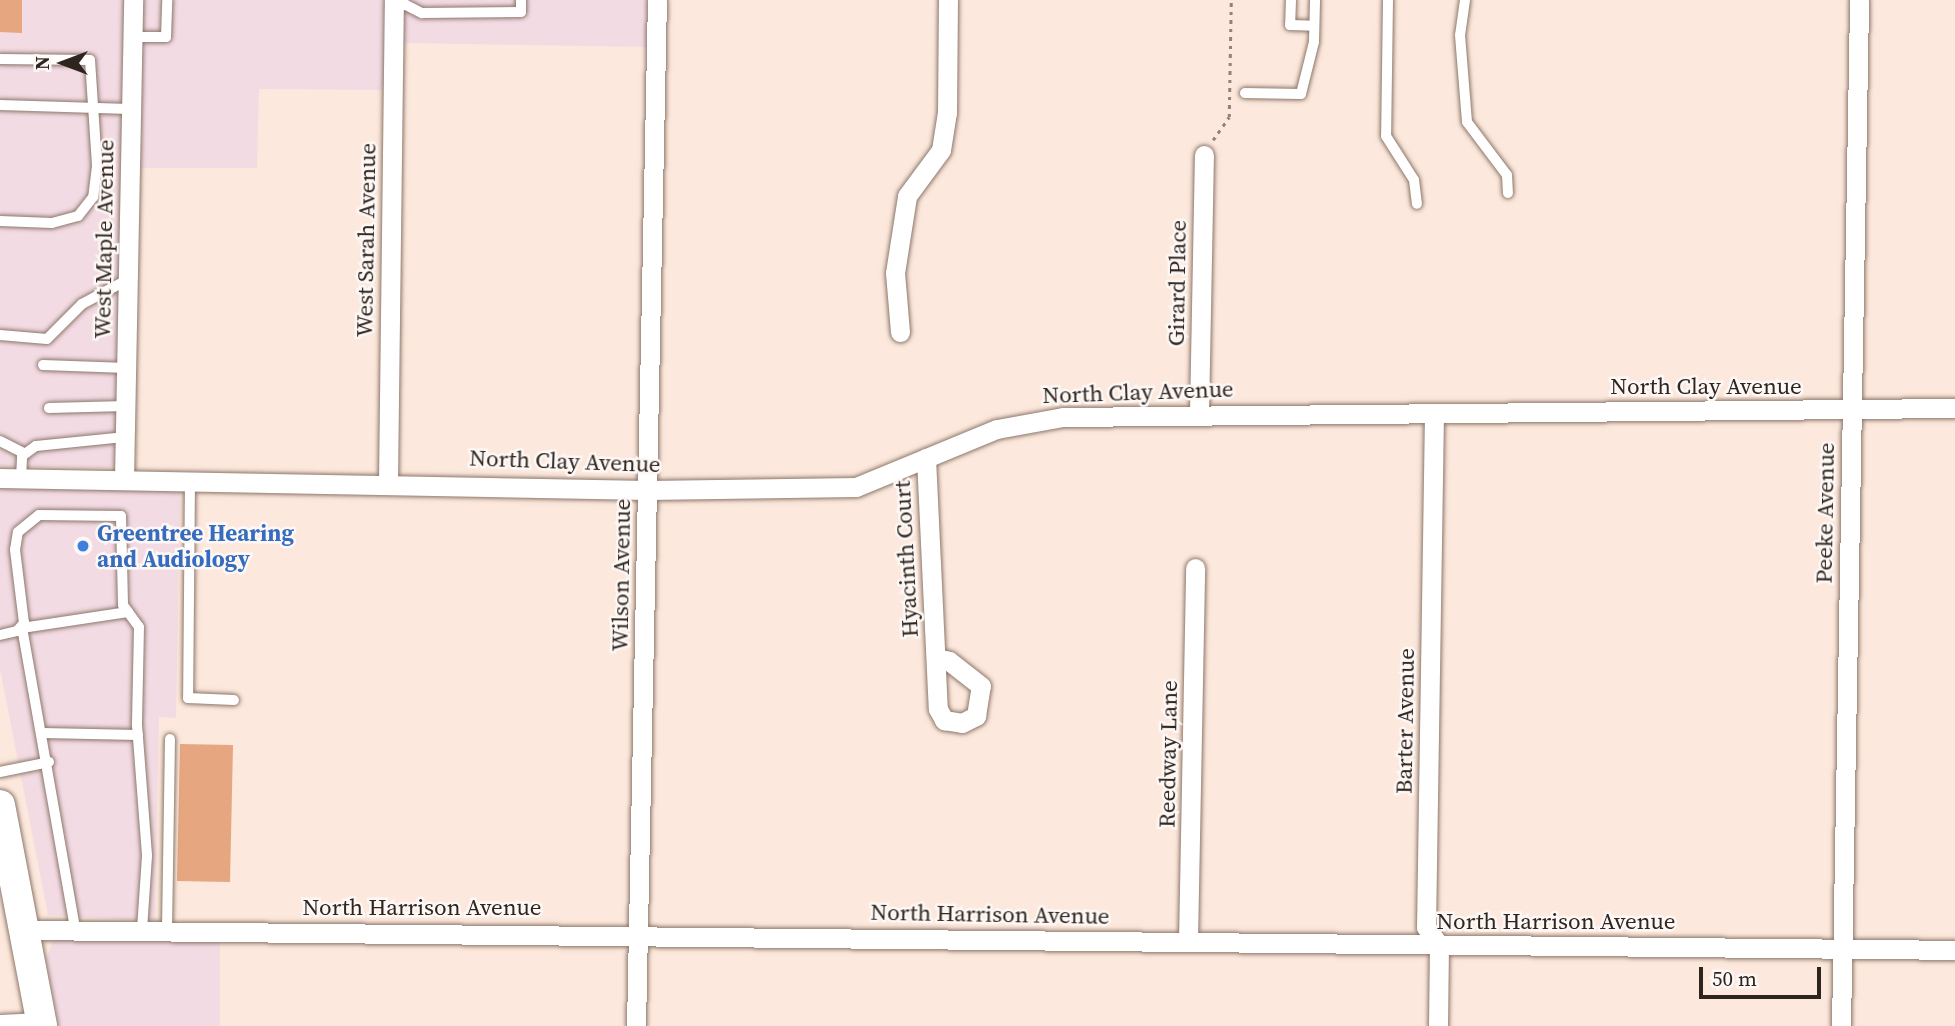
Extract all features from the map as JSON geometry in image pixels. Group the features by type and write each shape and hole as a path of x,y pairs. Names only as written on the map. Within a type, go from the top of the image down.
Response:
{"main road":[{"path":"0,805 8,886 24,930 41,1024"}],"street":[{"name":"West Maple Avenue","path":"124,479 133,0"},
{"name":"Wilson Avenue","path":"636,1026 657,0"},
{"path":"900,332 895,273 907,196 941,150 945,125 948,0"},
{"name":"Peeke Avenue","path":"1842,1026 1859,0"},
{"name":"West Sarah Avenue","path":"388,481 394,3"},
{"name":"Girard Place","path":"1199,413 1204,155"},
{"name":"North Clay Avenue","path":"0,478 388,481 648,490 856,487 926,458 1030,421 1199,413 1955,408"},
{"name":"Barter Avenue","path":"1434,413 1426,927 1439,945 1438,1026"},
{"name":"Hyacinth Court","path":"926,458 937,658"},
{"name":"Reedway Lane","path":"1188,941 1195,568"},
{"name":"North Harrison Avenue","path":"24,930 75,928 637,933 1955,950"},
{"path":"0,1024 41,1024"}],"lane":[{"path":"131,37 166,37 167,0"},
{"path":"394,3 407,5 422,13 521,12 521,0"},
{"path":"1290,0 1290,25 1314,26"},
{"path":"1245,93 1301,94 1314,26 1315,0"},
{"path":"1388,0 1386,136 1414,180 1417,204"},
{"path":"1465,0 1460,35 1467,122 1507,175 1508,193"},
{"path":"0,59 90,60 96,107 96,184 87,207 67,222 0,221"},
{"path":"0,105 130,109"},
{"path":"0,335 47,339 82,304 127,280"},
{"path":"43,365 127,368"},
{"path":"49,408 126,405"},
{"path":"0,441 24,453 63,440 124,437"},
{"path":"21,478 24,453"},
{"path":"190,479 188,698 234,700"},
{"path":"75,928 49,762 22,628 15,538 39,515 121,516 123,605 139,627 138,736 146,872 142,929"},
{"path":"0,635 22,628 128,612"},
{"path":"43,733 138,736"},
{"path":"167,929 170,739"},
{"path":"0,772 49,762"}],"path":[{"path":"1204,155 1229,117 1231,0"}],"shaded area":[{"path":"0,0 126,0 116,464 109,468 0,466"},
{"path":"143,0 387,0 385,90 259,89 257,168 141,168"},
{"path":"404,0 647,0 648,47 403,43"},
{"path":"0,483 180,487 176,718 159,717 155,921 48,915 0,669"},
{"path":"54,938 220,940 220,1026 59,1026 46,960"}],"building":[{"path":"0,0 22,0 22,33 0,32"},
{"path":"180,744 233,745 230,882 177,881"}],"place":[{"name":"Greentree Hearing and Audiology","path":"83,546"}]}
